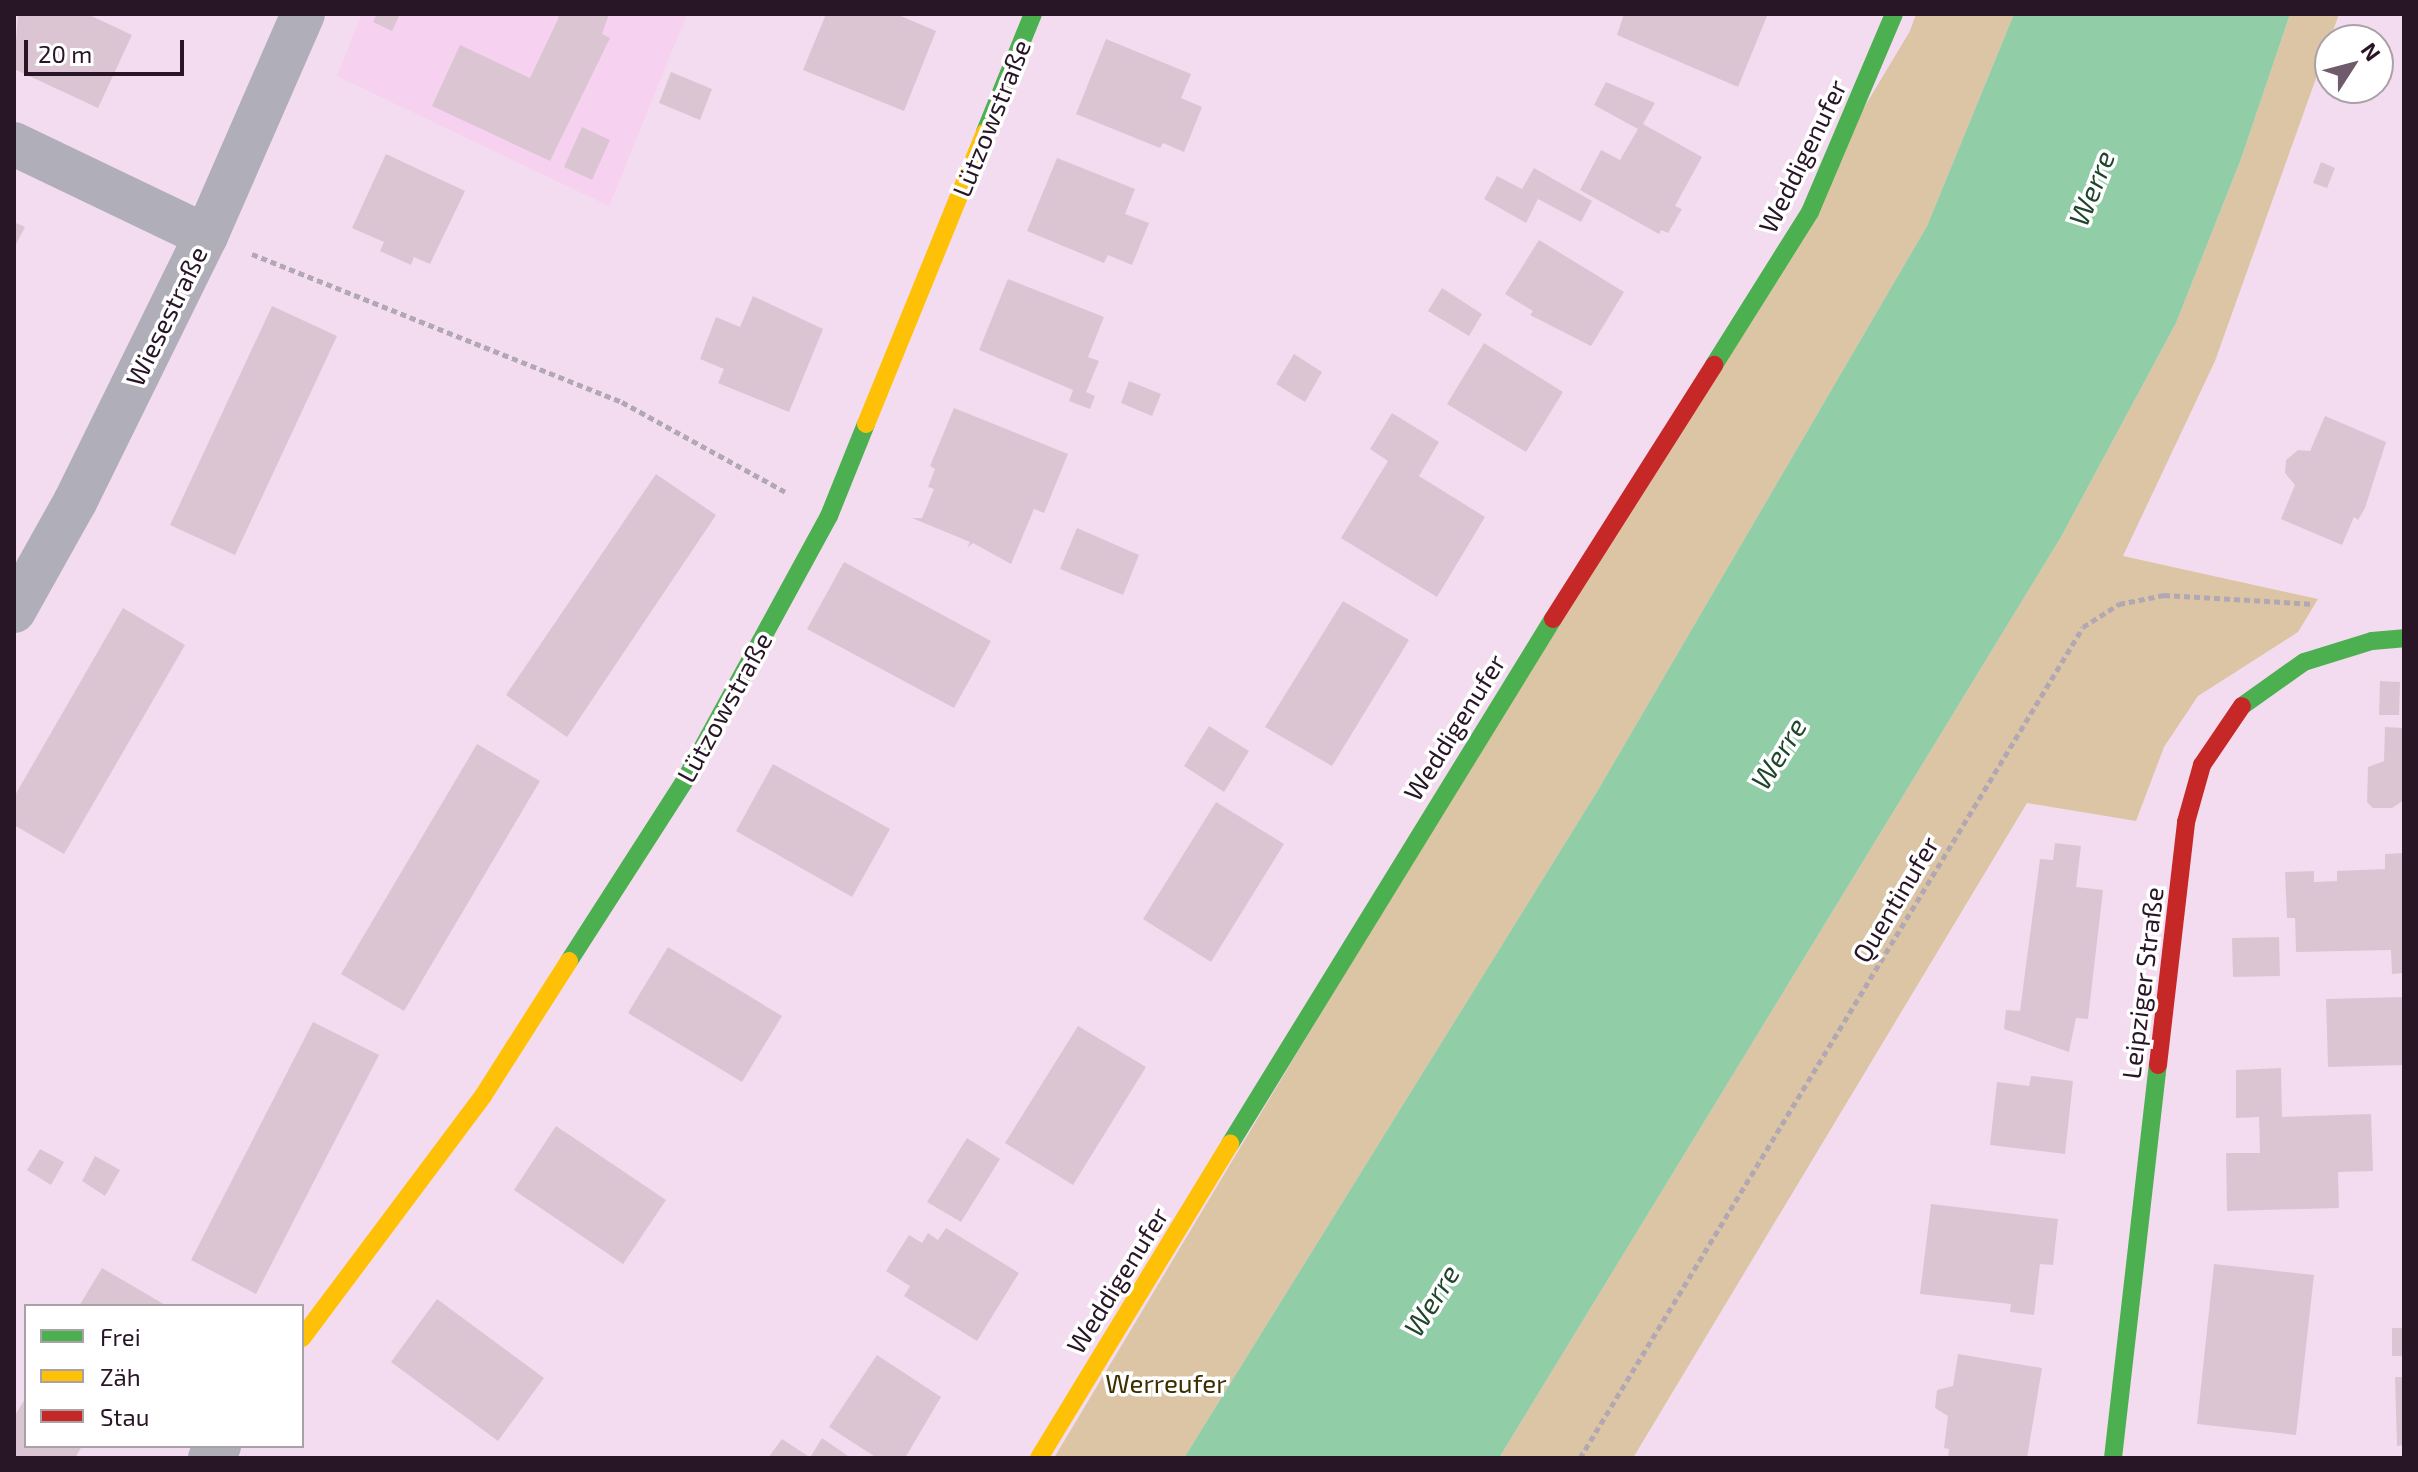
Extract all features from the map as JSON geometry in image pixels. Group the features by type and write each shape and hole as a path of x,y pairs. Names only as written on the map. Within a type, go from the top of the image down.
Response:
{"street":[{"name":"Wiesestraße","path":"14,611 75,502 206,236 303,14"},
{"name":"Lützowstraße","path":"304,1335 483,1096 685,780 829,516 1033,14"},
{"name":"Weddigenufer","path":"1039,1458 1434,808 1810,212 1894,14"},
{"path":"14,144 206,236"},
{"name":"Leipziger Straße","path":"2113,1458 2186,822 2202,765 2229,719 2259,690 2304,662 2372,641 2404,638"}],"path":[{"path":"206,236 622,402 829,516"},
{"name":"Quentinufer","path":"1580,1458 2083,627 2119,604 2164,595 2338,605 2372,641"}],"shaded area":[{"path":"362,14 687,14 609,206 337,76"}],"green space":[{"name":"Werreufer","path":"1916,14 2014,14 1927,226 1598,790 1184,1458 1054,1458 1910,31"},
{"path":"2290,14 2339,14 2335,24 2314,24 2314,84 2215,361 2123,556 2318,599 2298,632 2198,696 2164,747 2136,821 2027,803 1633,1458 1499,1458 2061,537 2176,323 2241,159"}],"water":[{"name":"Werre","path":"2014,14 2290,14 2241,159 2176,323 2061,537 1499,1458 1184,1458 1598,790 1927,226"}],"building":[{"path":"18,14 87,14 132,35 98,108 14,69"},
{"path":"377,14 400,14 392,31 373,22"},
{"path":"552,14 609,14 602,34 610,38 550,161 432,106 460,45 530,78 559,17"},
{"path":"826,14 896,14 936,31 904,111 803,70"},
{"path":"1624,14 1767,16 1738,87 1617,35"},
{"path":"1106,39 1191,74 1181,98 1202,107 1184,152 1163,143 1160,148 1076,114"},
{"path":"671,72 712,89 700,120 659,103"},
{"path":"1606,82 1655,103 1643,124 1702,157 1675,206 1682,209 1668,233 1661,230 1659,234 1580,190 1601,150 1620,160 1638,129 1594,105"},
{"path":"582,127 610,140 592,180 564,167"},
{"path":"386,154 465,191 430,264 414,257 411,265 380,251 384,242 352,228"},
{"path":"1057,158 1135,189 1125,214 1149,223 1132,265 1108,255 1104,263 1027,231"},
{"path":"2321,162 2335,168 2327,188 2313,183"},
{"path":"1534,168 1592,201 1581,222 1538,199 1526,223 1484,199 1497,176 1522,189"},
{"path":"14,222 25,227 14,248"},
{"path":"1539,240 1624,292 1591,346 1530,315 1533,311 1505,294"},
{"path":"1008,279 1104,317 1088,357 1099,361 1086,392 1095,396 1090,409 1069,401 1073,390 979,350"},
{"path":"1442,288 1482,314 1469,336 1428,311"},
{"path":"753,296 823,329 789,412 718,383 724,369 700,359 716,317 740,327"},
{"path":"272,306 337,336 235,555 170,525"},
{"path":"1484,343 1563,392 1526,452 1447,404"},
{"path":"1294,354 1322,372 1305,402 1276,384"},
{"path":"1129,381 1161,394 1152,416 1121,403"},
{"path":"954,408 1068,454 1044,513 1034,509 1011,564 973,543 967,548 970,542 912,518 922,518 934,489 928,487 935,469 930,466"},
{"path":"1392,413 1439,442 1419,476 1485,517 1437,597 1341,538 1388,461 1370,449"},
{"path":"2325,416 2386,442 2365,508 2358,520 2354,517 2342,545 2281,519 2295,485 2285,473 2286,460 2298,450 2310,451"},
{"path":"656,474 716,515 567,737 506,695"},
{"path":"1077,528 1139,555 1123,595 1060,569"},
{"path":"844,562 991,641 954,708 807,629"},
{"path":"1343,601 1409,640 1332,766 1265,727"},
{"path":"123,608 185,645 64,854 14,825 14,797"},
{"path":"2380,681 2400,682 2399,715 2379,715"},
{"path":"1209,726 1249,751 1224,792 1184,766"},
{"path":"2385,727 2404,728 2404,800 2392,808 2373,808 2367,802 2368,767 2384,761"},
{"path":"477,744 540,781 404,1011 341,974"},
{"path":"773,764 890,829 852,897 736,831"},
{"path":"1216,802 1284,844 1211,962 1143,919"},
{"path":"2055,843 2081,846 2076,887 2103,890 2088,1019 2076,1018 2069,1052 2004,1029 2006,1010 2020,1011 2040,859 2053,860"},
{"path":"2404,853 2404,973 2392,974 2391,950 2296,952 2295,918 2287,918 2285,872 2314,871 2314,882 2337,881 2337,871 2385,869 2385,854"},
{"path":"2279,937 2280,976 2233,977 2232,938"},
{"path":"668,947 782,1016 742,1082 628,1013"},
{"path":"2404,997 2404,1065 2328,1067 2326,999"},
{"path":"313,1022 379,1055 256,1294 191,1260"},
{"path":"1078,1026 1146,1067 1073,1185 1005,1143"},
{"path":"2281,1068 2282,1117 2371,1114 2373,1171 2338,1172 2339,1208 2227,1211 2226,1153 2260,1153 2259,1117 2236,1118 2236,1070"},
{"path":"2031,1076 2073,1081 2065,1154 1990,1145 1997,1082 2029,1086"},
{"path":"556,1126 666,1200 623,1264 514,1190"},
{"path":"967,1138 1000,1159 961,1222 927,1202"},
{"path":"40,1149 64,1162 51,1185 27,1170"},
{"path":"95,1156 120,1170 105,1196 82,1181"},
{"path":"1931,1204 2058,1219 2053,1265 2040,1264 2034,1315 2010,1312 2011,1304 1920,1294"},
{"path":"946,1228 1019,1273 977,1341 904,1296 910,1286 886,1271 909,1235 922,1243 928,1233 938,1240"},
{"path":"2214,1264 2314,1275 2296,1435 2197,1424"},
{"path":"102,1268 164,1304 80,1304"},
{"path":"437,1299 544,1378 498,1441 391,1362"},
{"path":"2392,1328 2404,1328 2404,1356 2392,1356"},
{"path":"1958,1354 2042,1368 2027,1458 1948,1458 1949,1449 1944,1448 1948,1416 1935,1408 1937,1390 1953,1386"},
{"path":"877,1355 941,1397 905,1458 877,1458 829,1427"},
{"path":"2395,1377 2404,1377 2404,1445 2397,1446"},
{"path":"24,1400 24,1448 81,1448 75,1458 14,1458 14,1417"},
{"path":"822,1438 851,1458 811,1456"},
{"path":"782,1439 811,1458 768,1458"}],"traffic: fast":[{"path":"985,132 1033,14"},
{"path":"1714,365 1810,212 1894,14"},
{"path":"569,961 685,780 829,516 866,424"},
{"path":"1230,1144 1553,619"},
{"path":"2242,706 2304,662 2372,641 2404,638"},
{"path":"2113,1458 2158,1065"}],"traffic: slow":[{"path":"866,424 985,132"},
{"path":"304,1335 483,1096 569,961"},
{"path":"1039,1458 1230,1144"}],"traffic: jam":[{"path":"1553,619 1714,365"},
{"path":"2158,1065 2186,822 2202,765 2242,706"}]}
